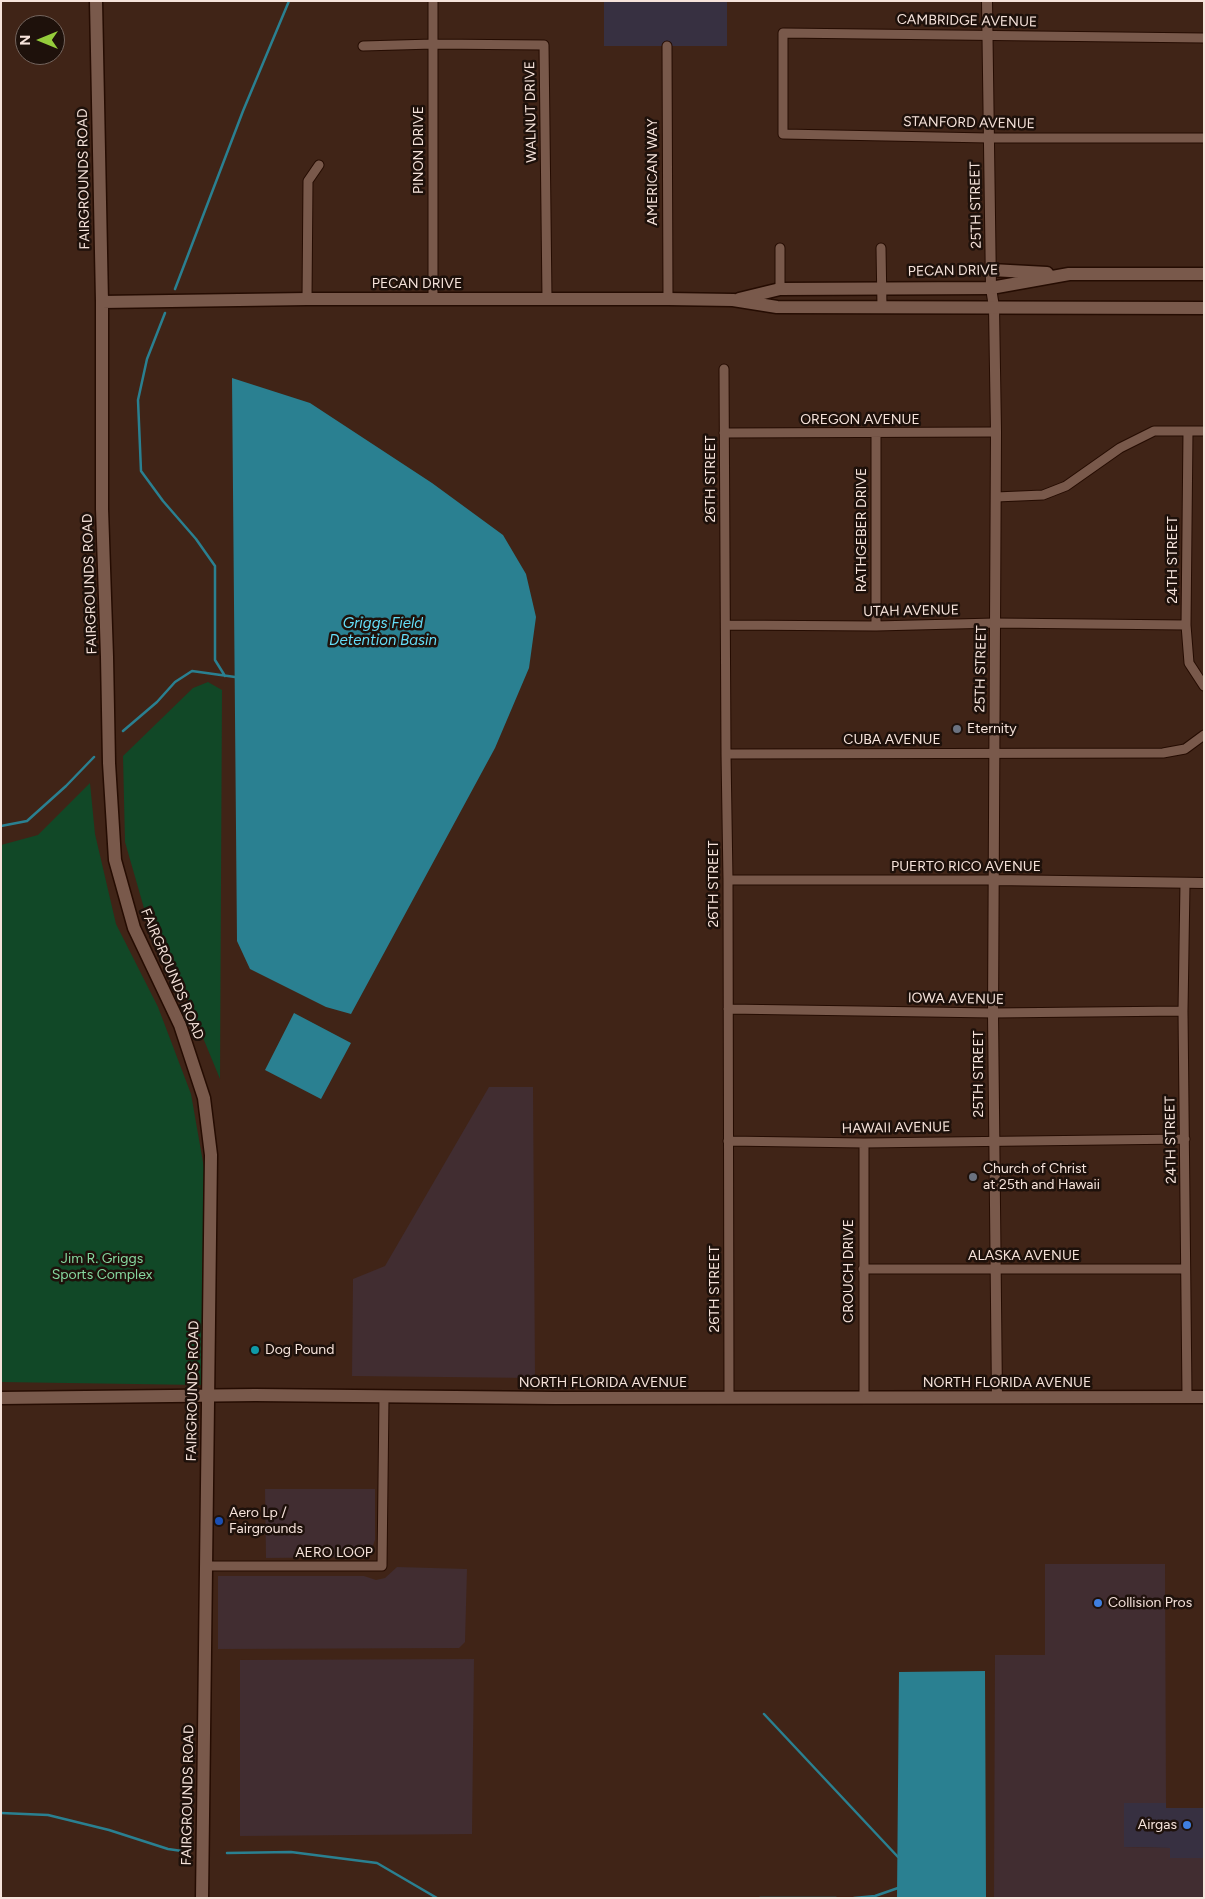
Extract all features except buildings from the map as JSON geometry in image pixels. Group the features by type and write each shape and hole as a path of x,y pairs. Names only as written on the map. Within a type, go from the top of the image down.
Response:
{"main road":[{"name":"FAIRGROUNDS ROAD","path":"96,1 102,302 102,509 107,657 108,763 115,860 134,928 180,1026 204,1098 211,1156 202,1898"},
{"path":"991,270 1069,274"},
{"name":"PECAN DRIVE","path":"733,300 780,289 991,288 1069,274 1204,274"},
{"name":"PECAN DRIVE","path":"102,302 307,299 668,299 733,300 777,307 1204,308"},
{"name":"NORTH FLORIDA AVENUE","path":"1,1398 208,1396 384,1398 1204,1397"}],"street":[{"name":"PINON DRIVE","path":"433,1 433,299"},
{"name":"25TH STREET","path":"987,1 991,288 994,307 996,432 993,1141 997,1398"},
{"name":"CAMBRIDGE AVENUE","path":"783,86 783,33 1204,38"},
{"name":"WALNUT DRIVE","path":"363,46 433,44 544,45 547,299"},
{"name":"AMERICAN WAY","path":"667,46 668,299"},
{"name":"STANFORD AVENUE","path":"783,86 783,134 989,138 1204,138"},
{"path":"307,299 308,181 318,165"},
{"path":"780,248 780,289"},
{"path":"881,248 882,307"},
{"name":"26TH STREET","path":"724,369 728,880 729,1398"},
{"path":"996,496 1043,495 1066,486 1120,448 1154,431 1204,431"},
{"name":"24TH STREET","path":"1188,431 1186,626 1189,663 1204,686"},
{"name":"OREGON AVENUE","path":"724,433 996,432"},
{"name":"RATHGEBER DRIVE","path":"876,433 876,626"},
{"name":"UTAH AVENUE","path":"726,626 876,626 995,623 1186,626"},
{"name":"CUBA AVENUE","path":"726,754 1162,753 1185,749 1204,735"},
{"name":"PUERTO RICO AVENUE","path":"728,880 994,880 1204,883"},
{"name":"24TH STREET","path":"1185,883 1183,1011 1187,1397"},
{"name":"IOWA AVENUE","path":"728,1009 993,1013 1183,1011"},
{"name":"HAWAII AVENUE","path":"728,1141 864,1143 1185,1139"},
{"name":"CROUCH DRIVE","path":"864,1143 864,1398"},
{"name":"ALASKA AVENUE","path":"863,1270 1185,1269"},
{"name":"AERO LOOP","path":"207,1566 382,1566 384,1398"}],"shaded area":[{"path":"604,1 727,1 727,46 604,46"},
{"path":"489,1087 533,1087 535,1378 352,1376 353,1279 385,1266"},
{"path":"265,1489 375,1489 375,1540 372,1548 364,1555 355,1557 266,1558"},
{"path":"1045,1564 1165,1564 1166,1803 1124,1803 1124,1847 1170,1848 1170,1858 1204,1858 1204,1898 994,1898 995,1655 1045,1655"},
{"path":"397,1567 467,1569 465,1642 459,1648 218,1649 218,1576 364,1576 376,1580 385,1578"},
{"path":"474,1659 472,1834 240,1836 240,1660"},
{"path":"1124,1803 1166,1803 1166,1808 1204,1808 1204,1858 1170,1858 1169,1848 1124,1847"}],"green space":[{"path":"208,682 222,690 220,1079 178,977 150,929 125,842 123,756 193,688"},
{"name":"Jim R. Griggs Sports Complex","path":"90,783 95,834 116,924 158,1007 191,1094 204,1168 201,1385 1,1382 1,845 38,835"}],"water":[{"name":"Griggs Field Detention Basin","path":"232,378 310,403 432,483 503,535 526,574 536,617 529,668 495,748 351,1014 326,1007 250,969 237,941"},
{"path":"294,1013 351,1043 321,1099 265,1070"},
{"path":"985,1671 986,1898 897,1898 899,1672"}],"waterway":[{"path":"175,289 243,111 289,1"},
{"path":"165,313 147,359 138,400 141,471 163,501 196,539 215,566 215,660 225,676"},
{"path":"123,731 157,702 175,682 192,671 235,677"},
{"path":"1,826 27,821 66,786 94,757"},
{"path":"764,1714 898,1857"},
{"path":"1,1813 48,1815 109,1830 168,1849 189,1852"},
{"path":"227,1853 291,1852 377,1863 437,1898"},
{"path":"854,1898 875,1896 898,1888"},
{"path":"760,1898 836,1898"}],"place":[{"name":"Eternity","path":"957,729"},
{"name":"Church of Christ at 25th and Hawaii","path":"973,1177"},
{"name":"Dog Pound","path":"255,1350"},
{"name":"Aero Lp / Fairgrounds","path":"219,1521"},
{"name":"Collision Pros","path":"1098,1603"},
{"name":"Airgas","path":"1187,1825"}]}
